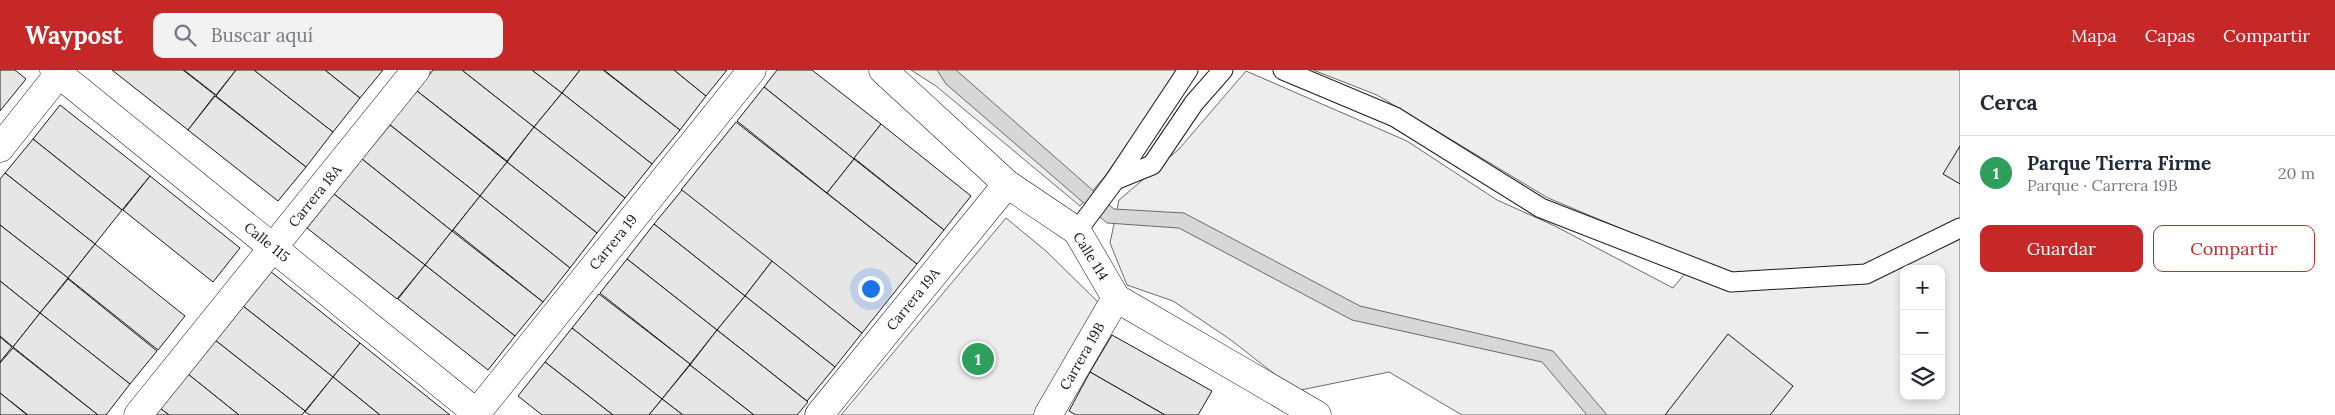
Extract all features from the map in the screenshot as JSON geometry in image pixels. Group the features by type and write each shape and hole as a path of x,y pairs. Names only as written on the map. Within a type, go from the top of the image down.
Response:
{"street":[{"name":"Carrera 18A","path":"138,415 416,70"},
{"name":"Carrera 19","path":"477,414 752,70"},
{"name":"Calle 114","path":"883,70 1007,184 1077,231 1116,298 1316,415"},
{"name":"Calle 115","path":"59,71 477,414"},
{"path":"0,148 59,71"},
{"name":"Carrera 19A","path":"818,415 1007,184"},
{"name":"Carrera 19B","path":"1048,415 1116,298"}],"lane":[{"path":"1077,231 1116,180 1188,70"},
{"path":"1116,180 1152,165 1194,103 1223,70"},
{"path":"1283,70 1395,117 1541,208 1731,282 1866,274 1960,228"}],"shaded area":[{"path":"911,70 1179,70 1105,176 1080,206 936,86"},
{"path":"937,70 956,70 1114,209 1184,213 1360,306 1553,351 1607,415 1587,415 1542,362 1352,320 1179,228 1107,223 946,84"},
{"path":"1313,70 1960,70 1960,415 1462,415 1389,372 1296,391 1231,340 1173,301 1127,285 1110,243 1119,200 1179,149 1246,71 1407,141 1497,200 1555,226 1673,288 1696,260 1548,198 1377,95"},
{"path":"1006,218 1046,251 1100,304 1036,415 841,415"}],"building":[{"path":"0,70 15,70 26,79 0,111"},
{"path":"112,70 183,70 215,95 188,130"},
{"path":"184,70 236,70 216,95"},
{"path":"236,70 254,70 333,132 306,167 216,96"},
{"path":"254,70 325,70 360,98 333,132"},
{"path":"325,70 383,70 360,98"},
{"path":"433,70 462,70 534,127 507,161 417,91"},
{"path":"462,70 532,70 562,93 534,127"},
{"path":"532,70 580,70 562,93"},
{"path":"580,70 603,70 680,130 652,164 562,93"},
{"path":"604,70 674,70 706,96 680,130"},
{"path":"674,70 727,70 706,96"},
{"path":"777,70 812,70 881,124 854,159 764,87"},
{"path":"764,87 854,159 827,193 737,121"},
{"path":"417,91 507,162 480,196 389,124"},
{"path":"562,93 652,164 625,198 534,127"},
{"path":"215,96 306,167 278,201 188,130"},
{"path":"60,105 150,176 122,210 33,139"},
{"path":"736,122 917,264 862,333 681,190"},
{"path":"881,124 971,196 944,230 854,158"},
{"path":"390,125 480,196 452,231 362,159"},
{"path":"534,127 625,198 597,233 507,162"},
{"path":"33,139 122,210 95,244 5,173"},
{"path":"1960,146 1960,184 1943,174"},
{"path":"362,159 452,231 425,265 334,194"},
{"path":"854,159 944,230 917,264 827,193"},
{"path":"507,162 597,233 570,268 480,196"},
{"path":"5,173 95,244 68,278 0,225 0,179"},
{"path":"150,176 240,248 213,282 123,210"},
{"path":"682,190 772,261 745,296 654,224"},
{"path":"334,194 425,265 397,299 307,228"},
{"path":"480,196 570,268 543,302 453,230"},
{"path":"654,224 745,296 717,330 627,259"},
{"path":"0,225 68,278 40,313 0,281"},
{"path":"452,231 543,302 515,336 425,265"},
{"path":"95,244 185,316 158,350 68,278"},
{"path":"627,259 717,330 690,364 600,293"},
{"path":"772,261 862,333 835,367 745,296"},
{"path":"425,265 515,336 488,370 398,299"},
{"path":"270,271 360,343 333,377 243,306"},
{"path":"68,279 157,351 130,384 40,313"},
{"path":"0,281 40,313 13,347 0,336"},
{"path":"599,294 690,364 662,399 572,328"},
{"path":"745,296 835,367 807,401 717,330"},
{"path":"243,306 333,377 305,411 215,340"},
{"path":"40,313 130,384 106,415 98,415 13,347"},
{"path":"572,328 662,399 649,415 613,415 545,362"},
{"path":"717,330 808,402 797,415 754,415 690,365"},
{"path":"1728,334 1793,386 1770,415 1665,415"},
{"path":"1112,335 1212,391 1198,415 1165,415 1090,372"},
{"path":"0,337 12,347 0,362"},
{"path":"215,340 305,411 302,415 239,415 188,374"},
{"path":"360,343 450,415 380,415 333,377"},
{"path":"13,348 98,415 28,415 0,393 0,363"},
{"path":"545,362 613,415 542,415 518,396"},
{"path":"690,365 754,415 683,415 662,399"},
{"path":"1090,372 1165,415 1076,415 1069,411"},
{"path":"188,374 239,415 169,415 160,408"},
{"path":"333,377 380,415 310,415 305,412"},
{"path":"0,393 27,415 0,415"},
{"path":"662,399 683,415 649,415"},
{"path":"160,408 169,415 155,415"}],"place":[{"name":"Parque Tierra Firme","path":"978,359"}]}
